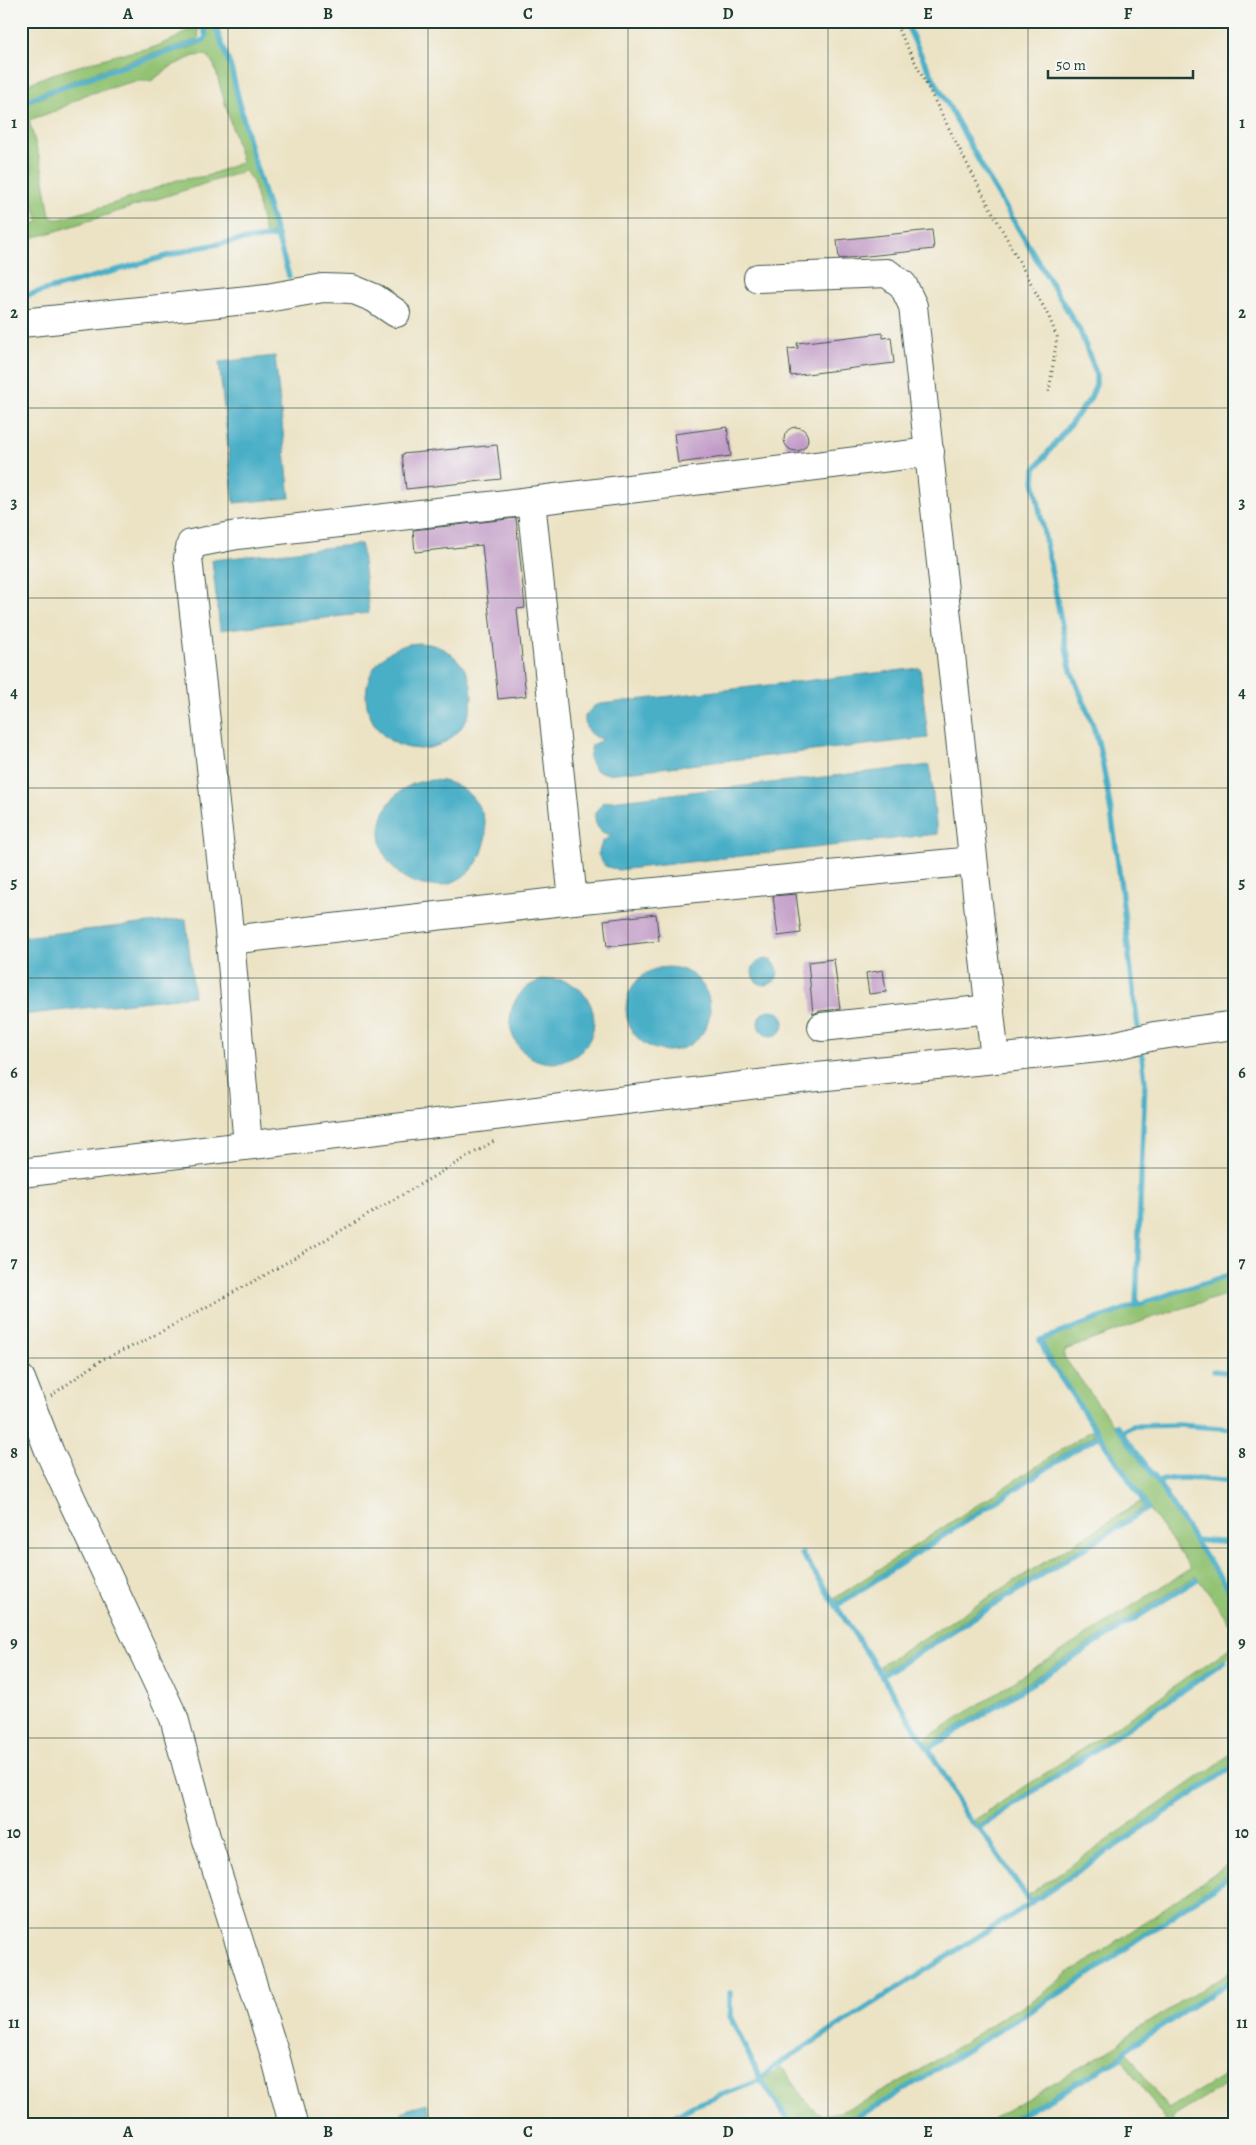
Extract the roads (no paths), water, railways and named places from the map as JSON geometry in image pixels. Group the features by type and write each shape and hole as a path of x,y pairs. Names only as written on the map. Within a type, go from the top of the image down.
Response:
{"street":[{"path":"758,278 888,273 903,285 913,306 995,1059"},
{"path":"21,323 267,298 324,288 352,289 374,298 396,313"},
{"path":"248,1146 230,940 188,558 191,544 237,535 930,452"},
{"path":"531,501 573,900"},
{"path":"230,940 573,900 973,861"},
{"path":"822,1027 990,1009"},
{"path":"21,1173 788,1080 1108,1047 1154,1036 1235,1025"},
{"path":"21,1379 50,1452 174,1718 206,1837 275,2055 294,2124"}],"water":[{"path":"275,356 290,498 234,503 219,362"},
{"path":"361,544 369,613 220,630 212,560"},
{"path":"419,643 439,647 456,659 468,676 472,696 468,716 456,733 439,745 419,749 399,745 382,733 370,716 366,696 370,676 382,659 399,647"},
{"path":"920,668 928,738 608,774 595,770 589,758 592,745 603,739 591,735 587,729 585,716 594,706 600,704"},
{"path":"930,765 937,834 618,870 605,866 598,855 602,842 612,835 601,831 596,822 595,813 603,802"},
{"path":"433,780 453,784 470,796 482,813 486,833 482,853 470,870 453,882 433,886 413,882 396,870 384,853 380,833 384,813 396,796 413,784"},
{"path":"186,919 194,996 21,1015 21,937"},
{"path":"765,959 774,963 778,972 774,981 765,985 756,981 752,972 756,963"},
{"path":"668,967 684,970 698,979 707,993 710,1009 707,1025 698,1039 684,1048 668,1051 652,1048 638,1039 629,1025 626,1009 629,993 638,979 652,970"},
{"path":"552,979 568,982 582,991 591,1005 594,1021 591,1037 582,1051 568,1060 552,1063 536,1060 522,1051 513,1037 510,1021 513,1005 522,991 536,982"},
{"path":"771,1010 780,1014 784,1023 780,1032 771,1036 762,1032 758,1023 762,1014"},
{"path":"427,2103 434,2124 405,2124 401,2112"}],"waterway":[{"path":"21,102 204,40 206,36 203,25 205,21"},
{"path":"216,21 216,28 231,68 251,150 289,276"},
{"path":"909,21 909,29 923,59 991,183 1080,331 1096,373 1096,385 1090,399 1035,469 1034,481 1070,667 1090,716 1099,746 1106,781 1117,853 1139,1034"},
{"path":"21,297 196,248 278,236"},
{"path":"1136,1305 1145,1080 1141,1048"},
{"path":"883,1675 1148,1508 1049,1360 1040,1340 1136,1305 1235,1273"},
{"path":"1214,1371 1235,1373"},
{"path":"1116,1425 1154,1476 1198,1546 1235,1598"},
{"path":"1121,1433 1132,1426 1178,1425 1235,1429"},
{"path":"836,1606 1076,1449 1100,1436"},
{"path":"1158,1482 1174,1478 1235,1482"},
{"path":"1194,1540 1235,1543"},
{"path":"662,2124 693,2106 761,2080 772,2068 1031,1903 979,1828 964,1813 946,1778 911,1721 802,1554"},
{"path":"928,1749 1196,1580"},
{"path":"979,1828 1225,1662"},
{"path":"1031,1903 1235,1765"},
{"path":"843,2124 882,2103 1080,1980 1235,1873"},
{"path":"1005,2124 1121,2058 1125,2050 1235,1978"},
{"path":"730,1993 730,2016 761,2080 791,2124"}]}
